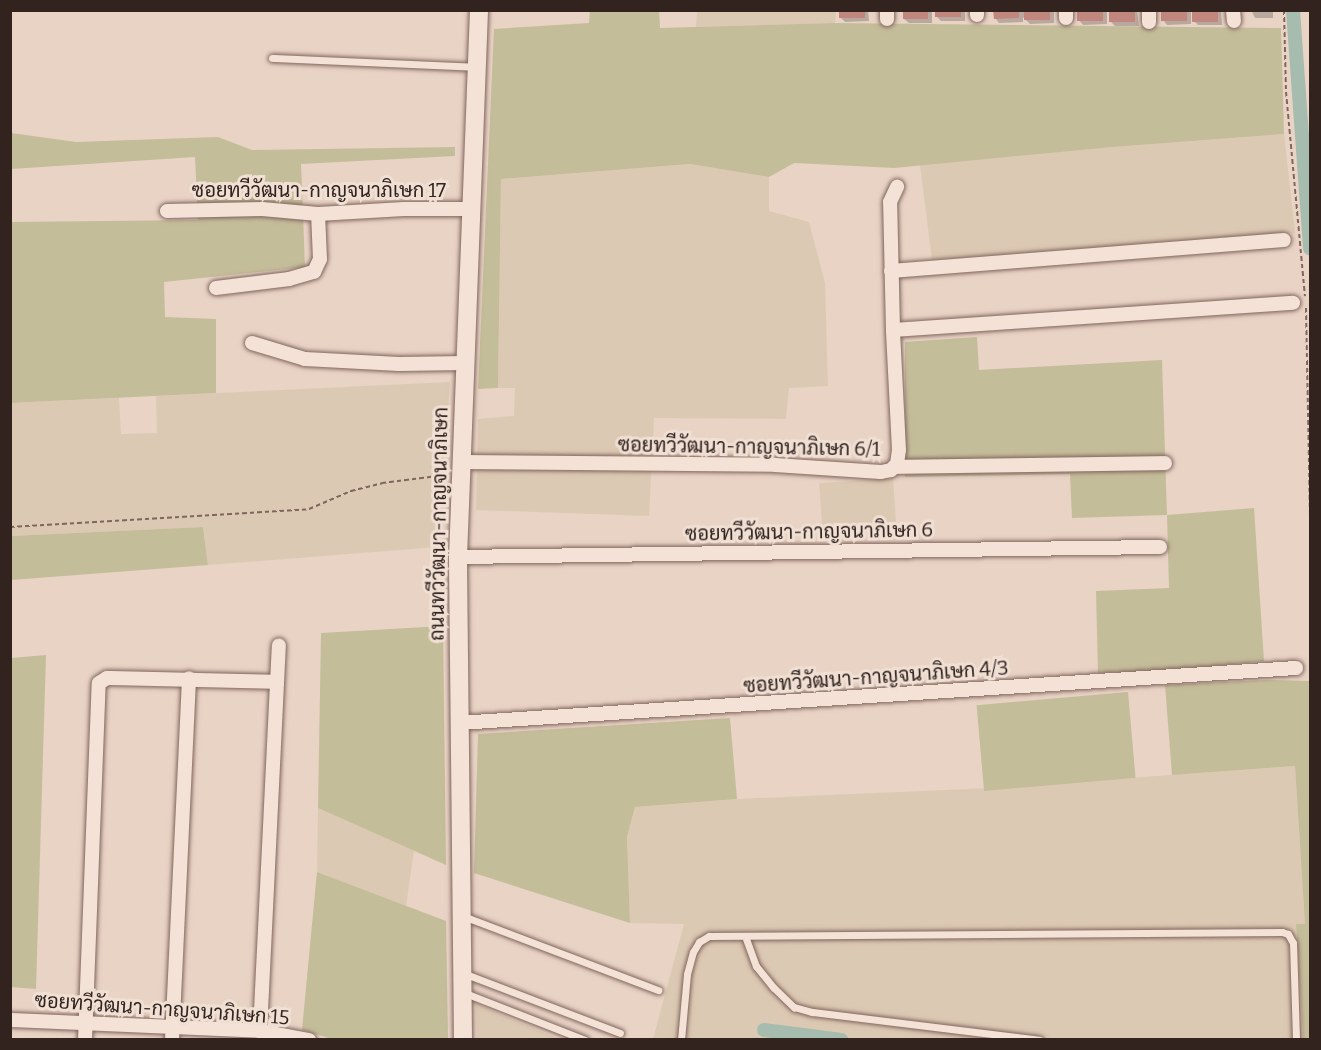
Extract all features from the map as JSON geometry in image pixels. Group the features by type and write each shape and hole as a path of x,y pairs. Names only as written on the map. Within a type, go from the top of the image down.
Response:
{"street":[{"name":"ถนนทวีวัฒนา-กาญจนาภิเษก","path":"463,1040 458,557 479,10"},
{"name":"ซอยทวีวัฒนา-กาญจนาภิเษก 6/1","path":"462,467 776,465 881,472 894,467 899,450 890,202 897,187"},
{"name":"ซอยทวีวัฒนา-กาญจนาภิเษก 17","path":"167,211 262,209 318,214 404,209 471,209"},
{"path":"216,288 289,279 314,272 320,259 318,214"},
{"path":"891,271 1284,240"},
{"path":"893,330 1293,303"},
{"path":"252,343 304,359 399,364 465,363"},
{"path":"894,467 1165,463"},
{"name":"ซอยทวีวัฒนา-กาญจนาภิเษก 6","path":"458,557 1160,547"},
{"path":"260,1031 279,645"},
{"name":"ซอยทวีวัฒนา-กาญจนาภิเษก 4/3","path":"459,723 1296,668"},
{"path":"85,1040 99,683 107,678 189,678 277,682"},
{"path":"172,1034 189,678"},
{"name":"ซอยทวีวัฒนา-กาญจนาภิเษก 15","path":"12,1020 85,1022 172,1034 260,1031 309,1040"}],"lane":[{"path":"272,58 477,67"},
{"path":"461,915 658,990"},
{"path":"681,1040 687,974 693,952 699,942 709,936 1282,932 1288,934 1293,943 1296,1040"},
{"path":"745,936 756,966 794,1007 812,1012 1039,1040"},
{"path":"462,973 620,1033"},
{"path":"463,992 585,1040"}],"path":[{"path":"1284,10 1286,92 1302,251 1309,360 1311,518"},
{"path":"10,527 309,509 351,491 462,467"}],"shaded area":[{"path":"590,10 659,11 660,28 835,23 1281,28 1284,134 1113,147 894,168 794,163 769,177 690,164 501,179 498,388 478,389 494,29 589,23"},
{"path":"697,11 836,11 835,23 696,27"},
{"path":"11,133 76,142 218,137 252,150 455,147 455,156 301,164 305,267 164,282 165,317 216,319 216,393 11,403 11,222 198,220 195,157 11,169"},
{"path":"1284,134 1295,233 932,260 920,165"},
{"path":"690,164 769,177 769,211 809,222 825,283 828,386 789,388 786,419 654,418 649,516 476,510 478,419 514,416 515,388 498,388 501,179"},
{"path":"977,337 979,370 1162,360 1167,515 1072,518 1070,474 905,477 905,342"},
{"path":"450,382 437,547 208,565 203,527 11,536 11,403 119,398 121,434 157,433 156,396"},
{"path":"893,478 896,523 822,528 819,483"},
{"path":"1254,508 1264,661 1164,671 1098,673 1096,591 1169,588 1167,515"},
{"path":"203,527 208,565 11,580 11,536"},
{"path":"443,626 446,865 318,808 321,633"},
{"path":"46,655 36,989 11,987 11,658"},
{"path":"1265,680 1310,681 1310,1039 1303,1039 1296,924 1305,924 1295,766 1172,775 1165,685"},
{"path":"1128,692 1135,778 984,791 977,705"},
{"path":"730,718 737,799 635,807 627,837 630,923 474,873 478,734"},
{"path":"1295,766 1305,924 1296,925 1303,1039 653,1039 684,924 630,923 627,837 635,807 737,799 990,788"},
{"path":"318,808 414,851 406,906 317,872"},
{"path":"317,872 446,921 448,1039 332,1039 302,1030"},
{"path":"476,1004 559,1039 477,1039"}],"building":[{"path":"839,10 865,10 865,18 839,18"},
{"path":"903,10 928,10 928,19 903,19"},
{"path":"935,10 961,10 961,17 935,17"},
{"path":"993,10 1019,10 1019,18 994,19"},
{"path":"1024,10 1050,10 1050,20 1024,20"},
{"path":"1077,10 1103,10 1103,21 1077,21"},
{"path":"1109,10 1135,10 1135,22 1109,22"},
{"path":"1161,10 1187,10 1187,21 1161,21"},
{"path":"1192,10 1218,10 1218,22 1192,22"}],"waterway":[{"path":"1293,10 1310,248"},
{"path":"764,1030 841,1040"}]}
